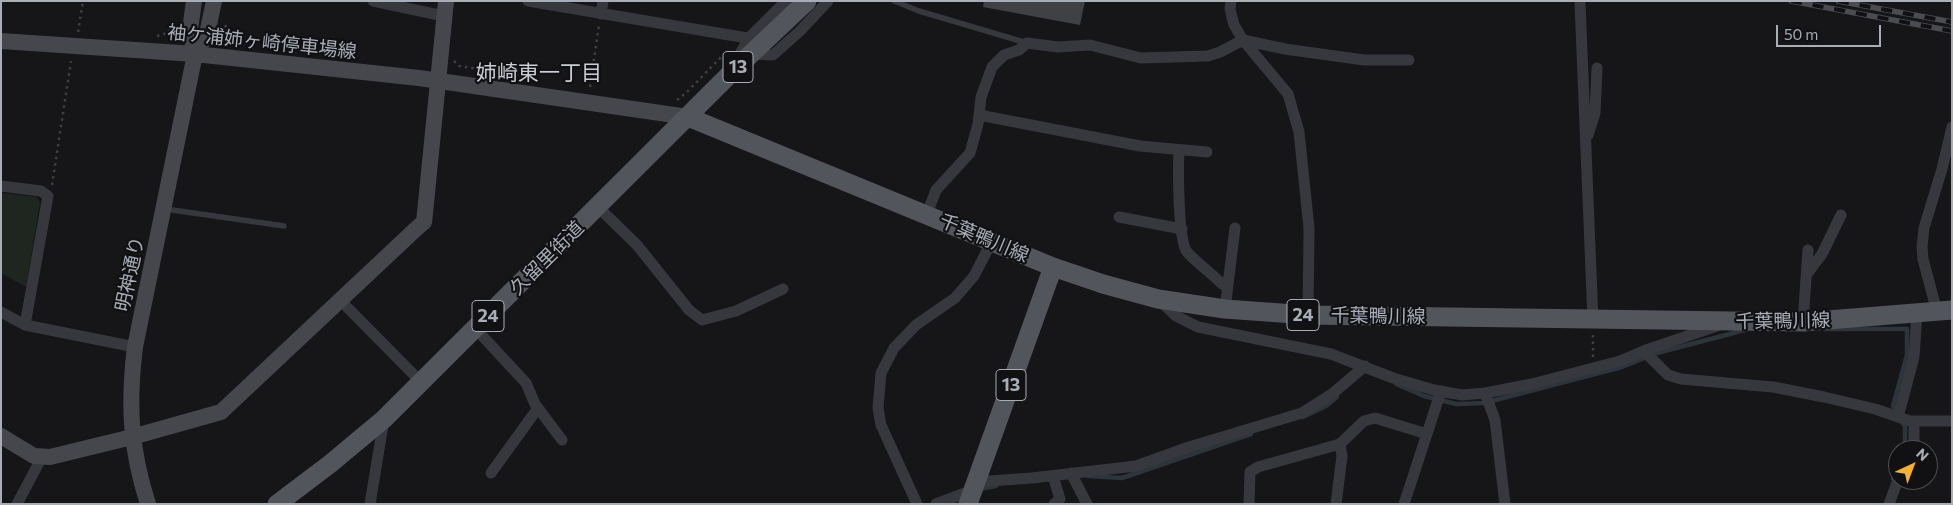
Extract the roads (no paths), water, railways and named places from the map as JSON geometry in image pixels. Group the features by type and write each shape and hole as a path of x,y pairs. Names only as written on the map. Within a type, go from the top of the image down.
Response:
{"main road":[{"name":"久留里街道","path":"277,504 330,464 384,419 726,79 755,44 788,10 807,1"},
{"name":"千葉鴨川線","path":"688,117 1053,267 1103,284 1158,299 1224,309 1308,315 1593,320 1803,322 1944,311"},
{"name":"13","path":"972,492 1053,267"}],"street":[{"name":"明神通り","path":"194,1 190,30 195,54"},
{"name":"明神通り","path":"148,504 138,471 132,437 132,376 135,347 195,54 207,34 214,1"},
{"path":"1,436 34,456 42,457 132,437 221,412 424,222 445,9 373,1"},
{"path":"528,1 755,44 773,55 800,31 828,1"},
{"path":"601,14 603,1"},
{"path":"1232,1 1230,9 1234,25 1243,40 1288,94 1299,132 1309,228 1308,315"},
{"path":"1580,3 1593,320"},
{"path":"927,214 936,190 970,153 979,115 981,97 992,67 1004,55 1020,50 1027,43 1058,47 1090,44 1141,58 1208,56 1243,40 1285,50 1364,60 1409,60"},
{"name":"袖ケ浦姉ヶ崎停車場線","path":"1,41 195,54 438,81 688,117"},
{"path":"1586,144 1596,113 1597,68"},
{"path":"979,115 1140,146 1179,151 1207,152"},
{"path":"1944,311 1922,247 1924,228 1942,169 1952,127"},
{"path":"1179,151 1179,196 1183,244 1187,251 1222,284 1227,286"},
{"path":"1,186 41,190 48,196 25,325"},
{"path":"598,207 637,245 689,310 702,320 736,311 783,289"},
{"path":"1807,274 1822,254 1841,215"},
{"path":"1119,217 1182,229"},
{"path":"1224,309 1235,228"},
{"path":"917,504 881,425 878,408 881,373 894,348 916,325 955,298 974,276 992,242"},
{"path":"1803,322 1808,250"},
{"path":"1158,299 1160,303 1176,316 1198,327 1331,354 1393,378 1462,395 1484,393 1620,361 1729,321"},
{"path":"341,300 421,382"},
{"path":"1,312 25,325 135,347"},
{"path":"1898,417 1914,357 1917,314"},
{"path":"475,328 526,383 538,408 562,440"},
{"path":"1646,350 1649,356 1668,375 1772,387 1824,396 1914,421 1952,421"},
{"path":"936,504 972,492 1053,476 1136,466 1189,447 1302,414 1332,394 1365,366"},
{"path":"1404,504 1441,391"},
{"path":"1484,393 1496,420 1505,504"},
{"path":"491,473 538,408"},
{"path":"1250,504 1250,472 1258,467 1340,444 1364,421 1375,418 1427,434"},
{"path":"370,504 384,419"},
{"path":"1914,421 1914,440"},
{"path":"1336,504 1342,456 1340,444"},
{"path":"17,504 42,457"},
{"path":"1071,473 1087,504"},
{"path":"1053,476 1060,499 1054,504"},
{"path":"1889,504 1894,490"}],"lane":[{"path":"894,1 919,11 1027,43"},
{"path":"164,209 284,226"}],"waterway":[{"path":"1825,329 1907,329 1907,355 1893,406 1897,413"},
{"path":"1396,384 1424,396 1456,404 1484,403 1622,367 1657,353 1745,330"},
{"path":"1303,417 1326,406 1337,397"},
{"path":"1901,420 1905,427 1905,440"},
{"path":"1088,476 1122,478 1251,434"},
{"path":"980,489 996,486"}],"railway":[{"path":"1791,1 1952,31"},
{"path":"1838,1 1952,22"}],"district":[{"name":"姉崎東一丁目","path":"539,73"}]}
